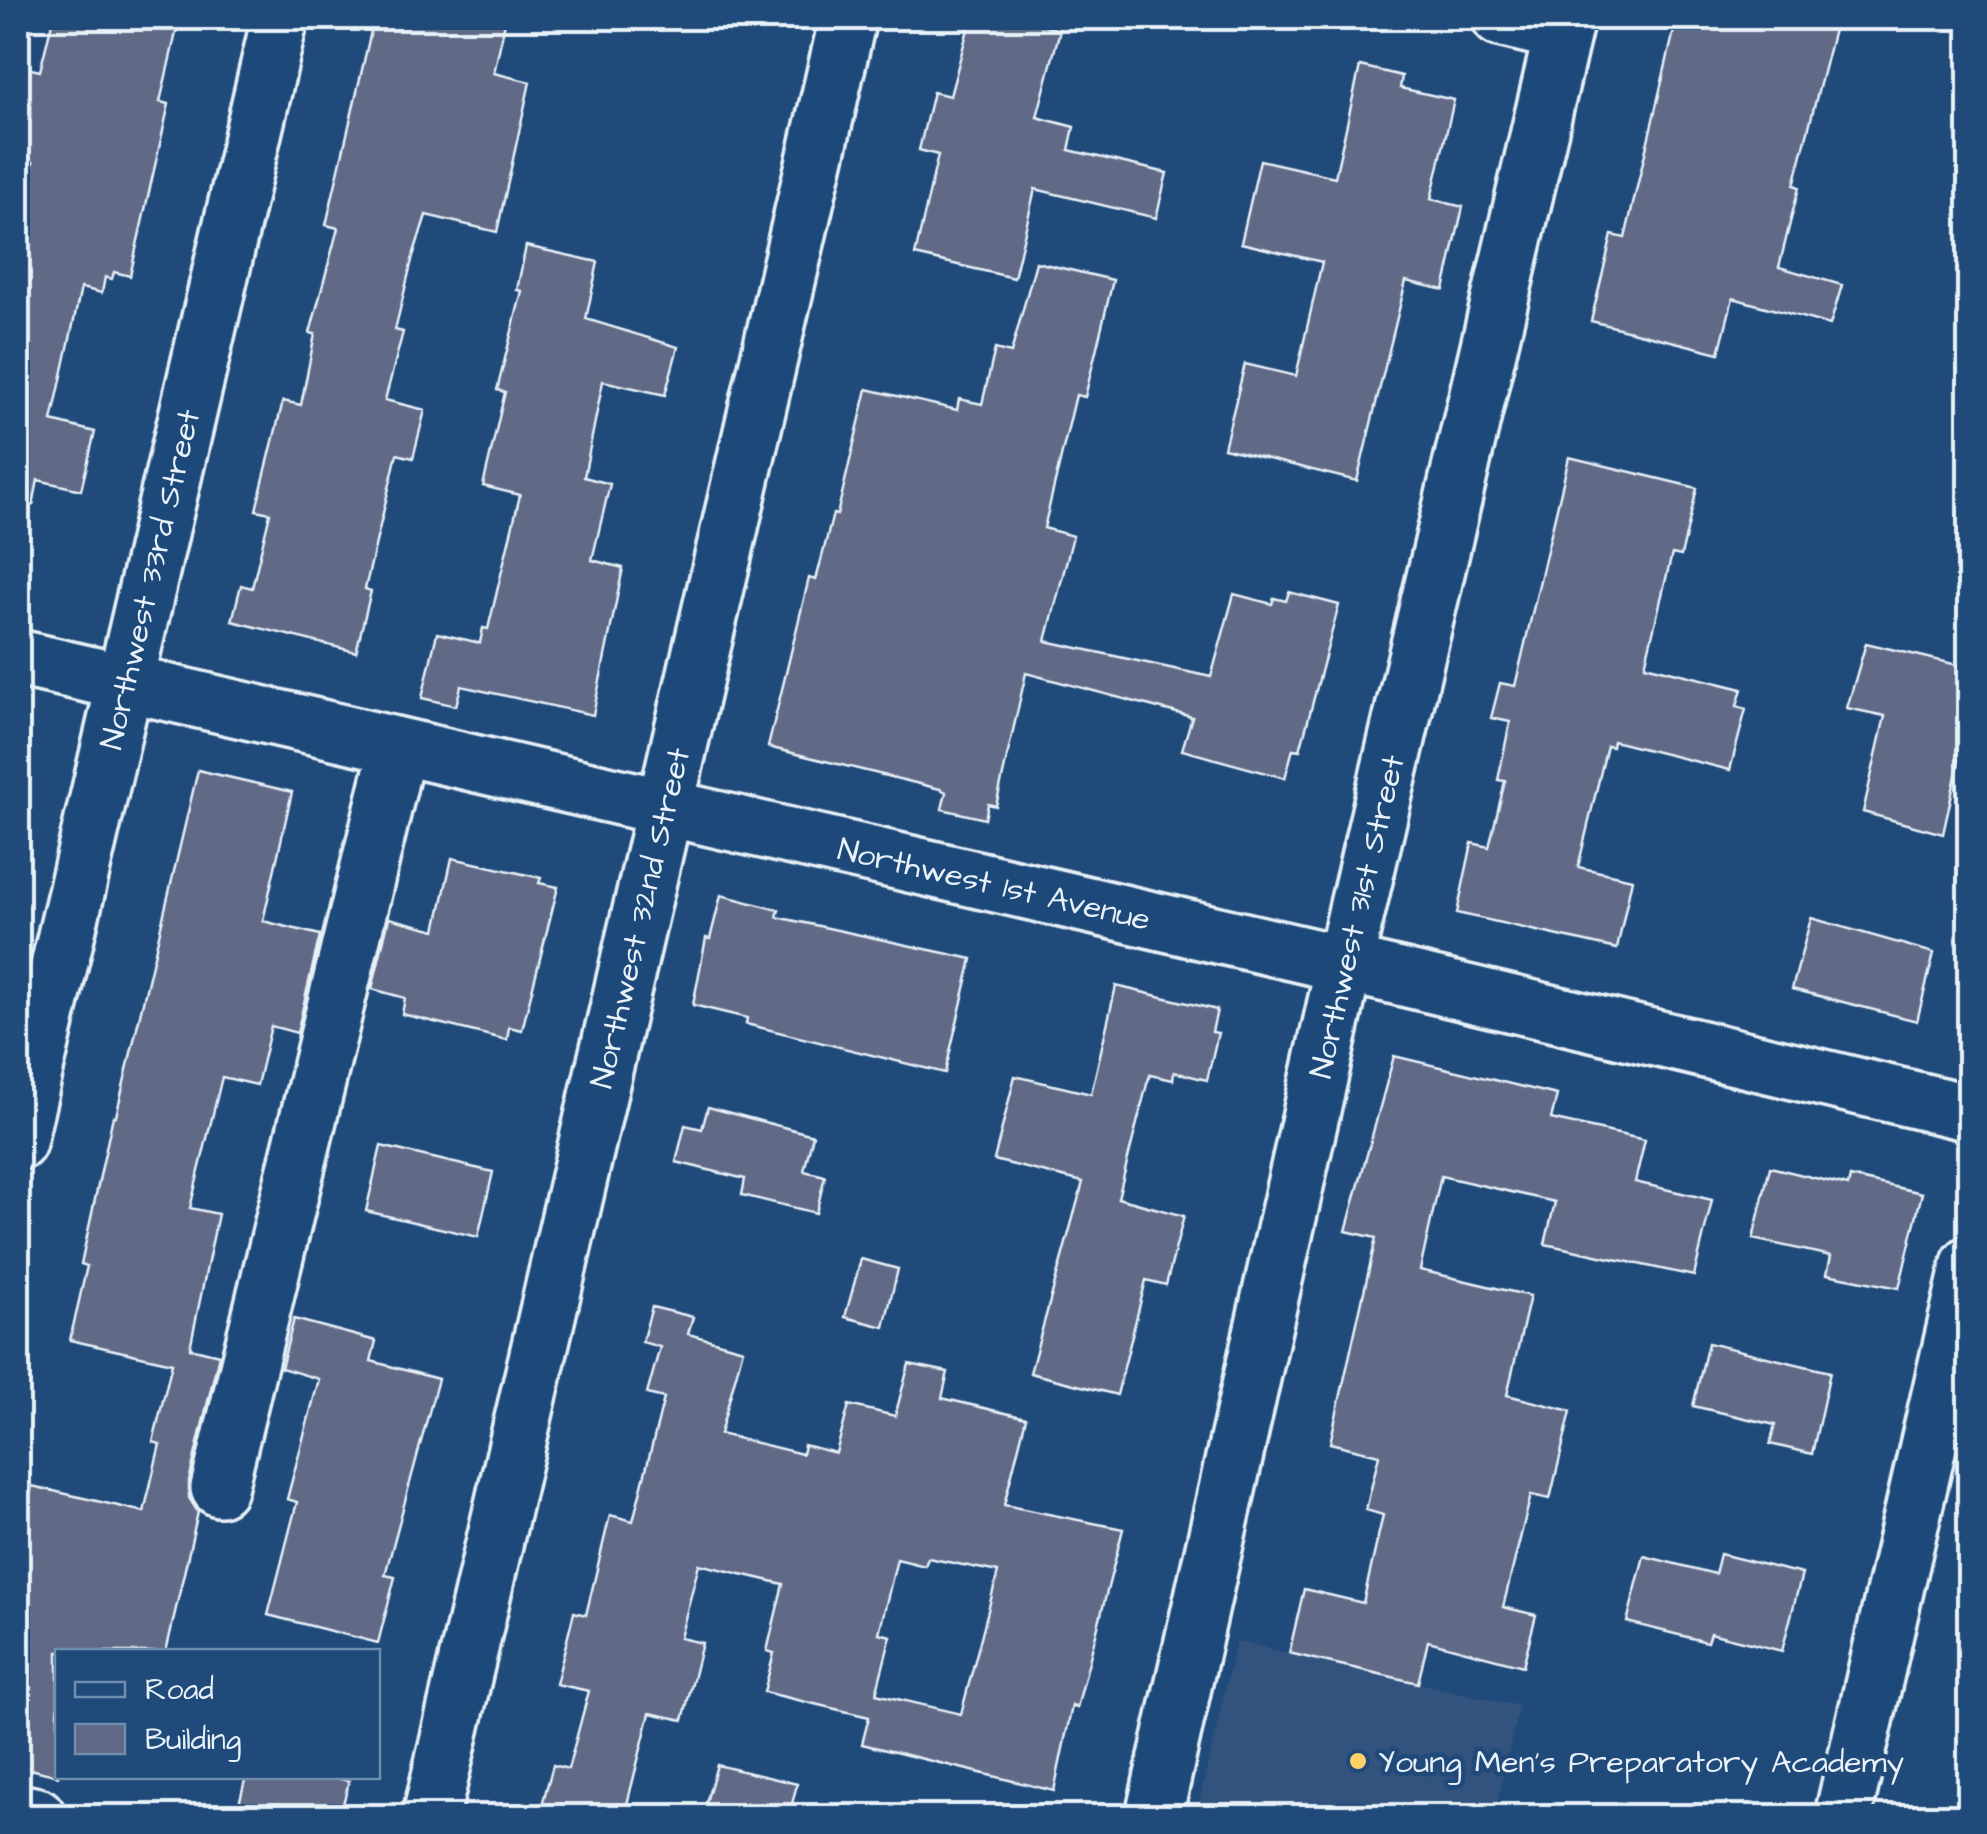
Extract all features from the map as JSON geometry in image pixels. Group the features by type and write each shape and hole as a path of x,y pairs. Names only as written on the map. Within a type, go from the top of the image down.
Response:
{"street":[{"name":"Northwest 33rd Street","path":"18,1142 280,18"},
{"name":"Northwest 32nd Street","path":"431,1816 848,18"},
{"path":"1500,18 1564,25"},
{"name":"Northwest 31st Street","path":"1154,1816 1345,964 1564,25"},
{"name":"Northwest 1st Avenue","path":"18,658 1345,964 1970,1113"},
{"path":"219,1488 398,747"},
{"path":"1843,1816 1970,1264"},
{"path":"18,1812 37,1816"}],"shaded area":[{"name":"Young Men's Preparatory Academy","path":"1236,1641 1519,1706 1494,1816 1196,1816"}],"building":[{"path":"53,18 151,18 178,24 160,102 169,104 130,276 114,272 112,279 105,277 102,293 81,288 52,421 95,432 81,490 38,480 33,505 18,503 18,271 29,223 21,222 33,162 22,160 29,132 18,130 18,66 40,71"},
{"path":"374,18 506,18 494,73 530,82 497,232 426,215 413,256 395,330 403,332 385,400 425,410 413,458 397,454 365,589 371,591 356,652 232,621 241,585 252,588 270,513 256,510 283,401 301,405 315,334 310,333 338,228 326,225"},
{"path":"971,18 1014,18 1060,30 1037,117 1074,127 1069,150 1167,173 1156,218 1035,189 1014,278 915,255 938,155 919,150 933,92 950,96"},
{"path":"1677,18 1837,18 1794,185 1799,187 1779,267 1842,285 1830,325 1733,298 1719,353 1591,321 1612,235 1625,238"},
{"path":"1360,66 1402,76 1400,88 1454,100 1431,199 1463,207 1444,290 1406,281 1357,481 1224,448 1245,364 1296,376 1322,262 1241,243 1260,160 1335,177"},
{"path":"526,246 598,262 586,319 678,347 665,395 603,381 584,477 610,484 592,560 623,568 593,715 461,686 456,706 422,698 437,633 480,643 483,628 488,629 520,495 483,486 505,392 497,390 522,291 517,290"},
{"path":"1036,262 1113,280 1085,397 1076,395 1044,528 1073,536 1046,641 1211,677 1234,594 1272,604 1274,598 1286,601 1289,592 1339,605 1300,750 1293,749 1285,778 1182,750 1192,717 1026,673 996,806 988,804 985,819 942,809 946,792 940,789 768,747 809,578 816,580 833,514 837,515 867,389 957,410 959,399 982,404 995,349 1011,353"},
{"path":"1569,457 1697,488 1681,556 1672,554 1645,665 1742,689 1737,706 1746,709 1730,770 1613,741 1612,747 1607,746 1578,867 1632,879 1617,949 1457,913 1472,843 1489,847 1505,781 1498,780 1510,722 1491,718 1500,683 1515,686"},
{"path":"1866,643 1970,668 1970,736 1965,735 1943,834 1863,812 1885,716 1847,708"},
{"path":"198,770 292,792 263,921 320,935 297,1033 271,1026 257,1085 222,1077 190,1208 218,1214 190,1348 219,1355 189,1481 189,1498 198,1512 167,1649 55,1649 55,1775 18,1766 18,1550 32,1486 144,1512 160,1444 153,1442 172,1363 70,1340 87,1266 81,1264"},
{"path":"452,858 541,878 539,883 558,887 522,1030 509,1027 507,1040 402,1014 405,998 372,989 389,918 436,930"},
{"path":"721,895 779,910 777,917 972,959 945,1073 746,1024 747,1018 693,1005 706,938 710,939"},
{"path":"1811,918 1934,953 1917,1021 1792,989"},
{"path":"1116,986 1217,1010 1212,1032 1218,1033 1207,1080 1174,1072 1173,1080 1150,1075 1147,1084 1118,1198 1184,1216 1166,1285 1146,1280 1117,1395 1030,1373 1083,1182 994,1160 1015,1076 1091,1094"},
{"path":"1394,1056 1557,1095 1551,1119 1645,1140 1635,1182 1712,1200 1694,1276 1545,1244 1555,1202 1441,1176 1420,1270 1530,1296 1507,1395 1571,1411 1550,1499 1531,1495 1503,1607 1536,1615 1523,1666 1428,1641 1418,1683 1289,1653 1304,1589 1363,1603 1383,1515 1366,1510 1379,1455 1330,1443 1376,1238 1346,1231"},
{"path":"708,1107 813,1135 804,1171 825,1176 816,1213 742,1195 745,1179 676,1162 685,1125 702,1129"},
{"path":"381,1146 493,1172 478,1237 366,1211"},
{"path":"1770,1167 1848,1186 1850,1177 1922,1193 1899,1288 1827,1274 1831,1256 1753,1239"},
{"path":"861,1259 898,1269 884,1327 845,1317"},
{"path":"652,1307 693,1317 688,1334 743,1349 720,1434 802,1454 804,1445 836,1453 849,1405 895,1416 909,1364 948,1372 942,1398 1026,1418 1004,1505 1123,1529 1077,1708 1072,1706 1054,1791 862,1744 869,1717 764,1692 774,1653 767,1651 783,1584 699,1564 680,1638 702,1643 683,1720 650,1713 624,1816 539,1816 553,1765 568,1769 589,1691 556,1684 574,1612 586,1615 610,1515 633,1521 664,1398 647,1394 660,1347 642,1342","holes":["928,1558 998,1572 961,1714 876,1694 891,1636 879,1633 897,1559 925,1566"]},
{"path":"294,1319 376,1341 371,1361 438,1379 385,1575 395,1577 378,1643 268,1615 297,1502 287,1499 319,1379 281,1368"},
{"path":"1708,1343 1830,1372 1812,1454 1770,1444 1775,1425 1693,1406"},
{"path":"1720,1554 1802,1574 1782,1651 1710,1633 1707,1642 1627,1622 1644,1556 1715,1574"},
{"path":"717,1765 797,1784 789,1816 702,1816"},
{"path":"245,1779 349,1781 340,1816 236,1816"}],"place":[{"name":"Young Men's Preparatory Academy","path":"1358,1761"}]}
